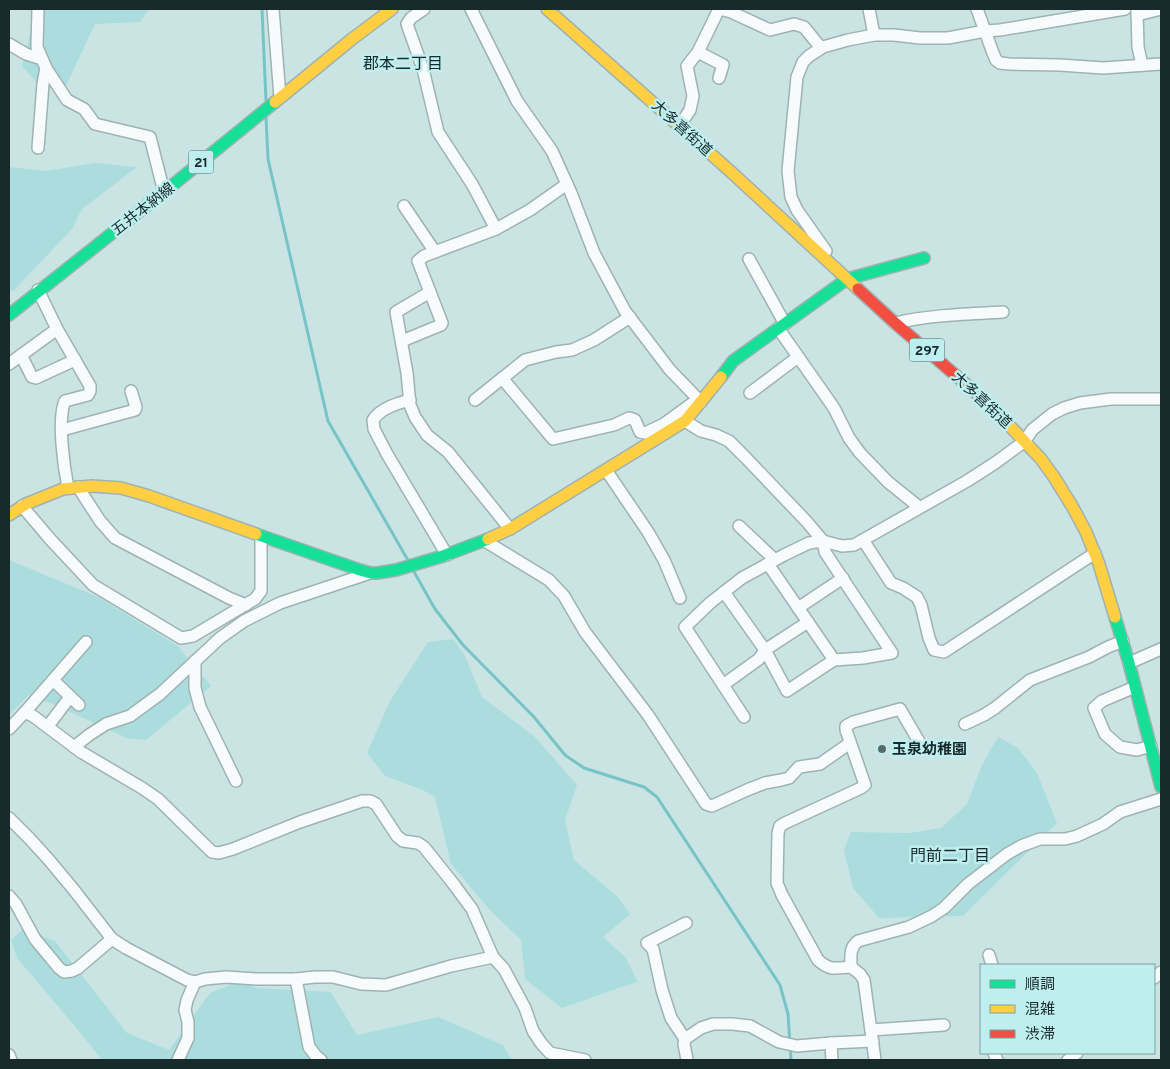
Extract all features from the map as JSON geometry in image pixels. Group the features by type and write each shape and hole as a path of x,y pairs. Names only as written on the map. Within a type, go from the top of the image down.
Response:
{"main road":[{"name":"五井本納線","path":"9,314 392,9"},
{"name":"大多喜街道","path":"547,9 680,125 847,279 992,406 1025,441 1054,477 1072,506 1095,553 1123,641 1159,769 1161,787"},
{"path":"9,515 26,504 63,489 92,486 121,488 370,573 389,571 447,555 485,541 510,529 685,421 699,400 733,361 847,279 924,258"}],"street":[{"path":"38,9 36,47 44,64 67,100 84,109 95,124 150,137 164,192"},
{"path":"273,9 280,97"},
{"path":"424,9 411,18 407,24 423,69 438,132 472,184 496,229"},
{"path":"471,9 517,101 552,151 594,253 625,311 670,370 699,400 664,424 645,433 640,432 635,420 629,418 614,425 553,439 502,378"},
{"path":"680,125 690,110 693,96 687,66 698,52 719,9 731,12 770,30 794,24 804,27 821,48"},
{"path":"869,9 874,35"},
{"path":"977,9 996,60 1000,63 1103,68 1161,64"},
{"path":"833,266 817,237 797,210 792,197 788,171 797,77 803,62 809,56 821,48 874,35 948,38 1124,9"},
{"path":"1142,65 1138,47 1137,12 1161,9"},
{"path":"9,44 44,64"},
{"path":"698,52 723,65 719,78"},
{"path":"38,148 44,64"},
{"path":"402,341 442,323 418,261 424,256 496,229 530,210 567,184"},
{"path":"404,206 435,252"},
{"path":"749,259 798,356 834,408 849,438 860,454 888,482 919,507"},
{"path":"38,290 57,329 90,386 88,395 65,401 62,413 64,468 73,488 116,538 246,605"},
{"path":"430,292 396,312 408,373 410,405 427,435 448,452 510,529"},
{"path":"896,323 942,316 1003,312"},
{"path":"475,400 525,360 572,350 594,340 630,317"},
{"path":"9,364 57,329"},
{"path":"21,356 32,377 36,378 75,360"},
{"path":"750,393 798,356"},
{"path":"62,430 135,410 136,407 131,391"},
{"path":"744,717 685,627 710,603 742,578 808,543 824,541 842,546 854,545 994,463 1025,441 1032,430 1052,414 1064,408 1080,403 1111,400 1161,399"},
{"path":"410,400 385,409 376,415 373,420 374,429 447,555"},
{"path":"685,421 701,431 716,435 729,442 824,541 826,552 892,653 834,660 788,691 764,650 724,592"},
{"path":"606,470 648,532 664,560 680,598"},
{"path":"22,506 50,539 94,585 181,638 193,636 255,599 261,591 261,536"},
{"path":"739,526 772,562 798,608 834,660"},
{"path":"863,540 891,583 917,597 934,650 944,652 1095,553"},
{"path":"485,541 549,580 564,596 585,632 648,715 706,804 712,806 765,783 789,778 799,767 820,764 850,743"},
{"path":"74,747 106,724 130,716 160,694 220,638 244,621 280,603 370,573"},
{"path":"798,608 843,578"},
{"path":"723,684 759,659 764,650 808,622"},
{"path":"964,724 995,708 1030,680 1090,657 1123,641"},
{"path":"9,729 86,642"},
{"path":"1129,663 1161,649"},
{"path":"195,661 195,688 200,707 236,781"},
{"path":"52,680 79,705"},
{"path":"1135,687 1102,701 1094,708 1105,734 1120,747 1137,750 1151,746"},
{"path":"48,726 70,697"},
{"path":"875,1060 864,980 851,967 825,967 818,960 777,883 778,833 780,826 865,785 846,726 853,722 900,709 920,745"},
{"path":"25,712 48,726 74,747 158,798 212,852 219,853 233,850 300,822 362,801 370,801 376,804 397,836 404,841 418,843 424,847 472,909 493,957 504,969 525,1008 533,1031 551,1057 585,1060"},
{"path":"851,967 853,944 910,927 932,916 944,908 968,884 1020,846 1040,839 1077,836 1103,824 1120,812 1161,799"},
{"path":"9,818 49,860 112,940 187,980 195,982 226,976 257,979 333,977 361,984 386,985 450,966 493,957"},
{"path":"9,896 16,904 35,939 58,968 64,972 78,968 112,940"},
{"path":"686,923 646,943 653,949 662,990 671,1018 685,1039 687,1060"},
{"path":"296,979 309,1047 321,1060"},
{"path":"178,1060 188,1038 188,1022 185,1010 195,982"},
{"path":"685,1039 701,1028 713,1024 750,1026 779,1042 797,1046 831,1043 872,1035 944,1026"},
{"path":"831,1043 832,1060"},
{"path":"9,1055 10,1060"}],"shaded area":[{"path":"36,9 149,9 140,22 95,24 63,92 40,86 22,66"},
{"path":"96,163 137,167 82,209 72,229 14,290 9,291 9,167 46,171"},
{"path":"9,560 98,597 178,646 211,686 146,740 127,738 29,695 9,715"},
{"path":"453,639 464,654 482,697 535,737 577,785 565,820 574,860 618,897 630,914 603,937 625,957 638,982 562,1008 525,979 521,940 489,909 451,864 435,797 423,790 385,776 367,753 390,701 428,642"},
{"path":"998,737 1018,748 1037,773 1057,823 963,916 879,918 853,888 844,850 851,832 909,833 941,828 967,804 982,765"},
{"path":"23,929 55,941 127,1033 169,1050 210,993 240,981 257,988 331,992 357,1035 438,1017 503,1045 512,1060 102,1060 17,958 11,940"}],"waterway":[{"path":"262,9 266,101"},
{"path":"266,117 268,159 328,421 409,562"},
{"path":"413,570 435,609 463,645 534,717 565,755 584,768 644,787 657,797 780,985 788,1014 791,1060"}],"traffic: fast":[{"path":"9,315 275,102"},
{"path":"721,377 733,361 847,279 924,258"},
{"path":"256,534 371,573 396,570 443,556 488,539"},
{"path":"1115,617 1161,787"}],"traffic: slow":[{"path":"275,102 392,9"},
{"path":"547,9 730,171 858,289"},
{"path":"488,539 510,529 685,421 721,377"},
{"path":"990,405 1041,459 1072,506 1086,532 1099,564 1115,617"},
{"path":"9,515 26,504 63,489 92,486 121,488 256,534"}],"traffic: jam":[{"path":"858,289 990,405"}],"place":[{"name":"玉泉幼稚園","path":"882,749"}],"district":[{"name":"郡本二丁目","path":"403,63"},
{"name":"門前二丁目","path":"950,855"}]}
